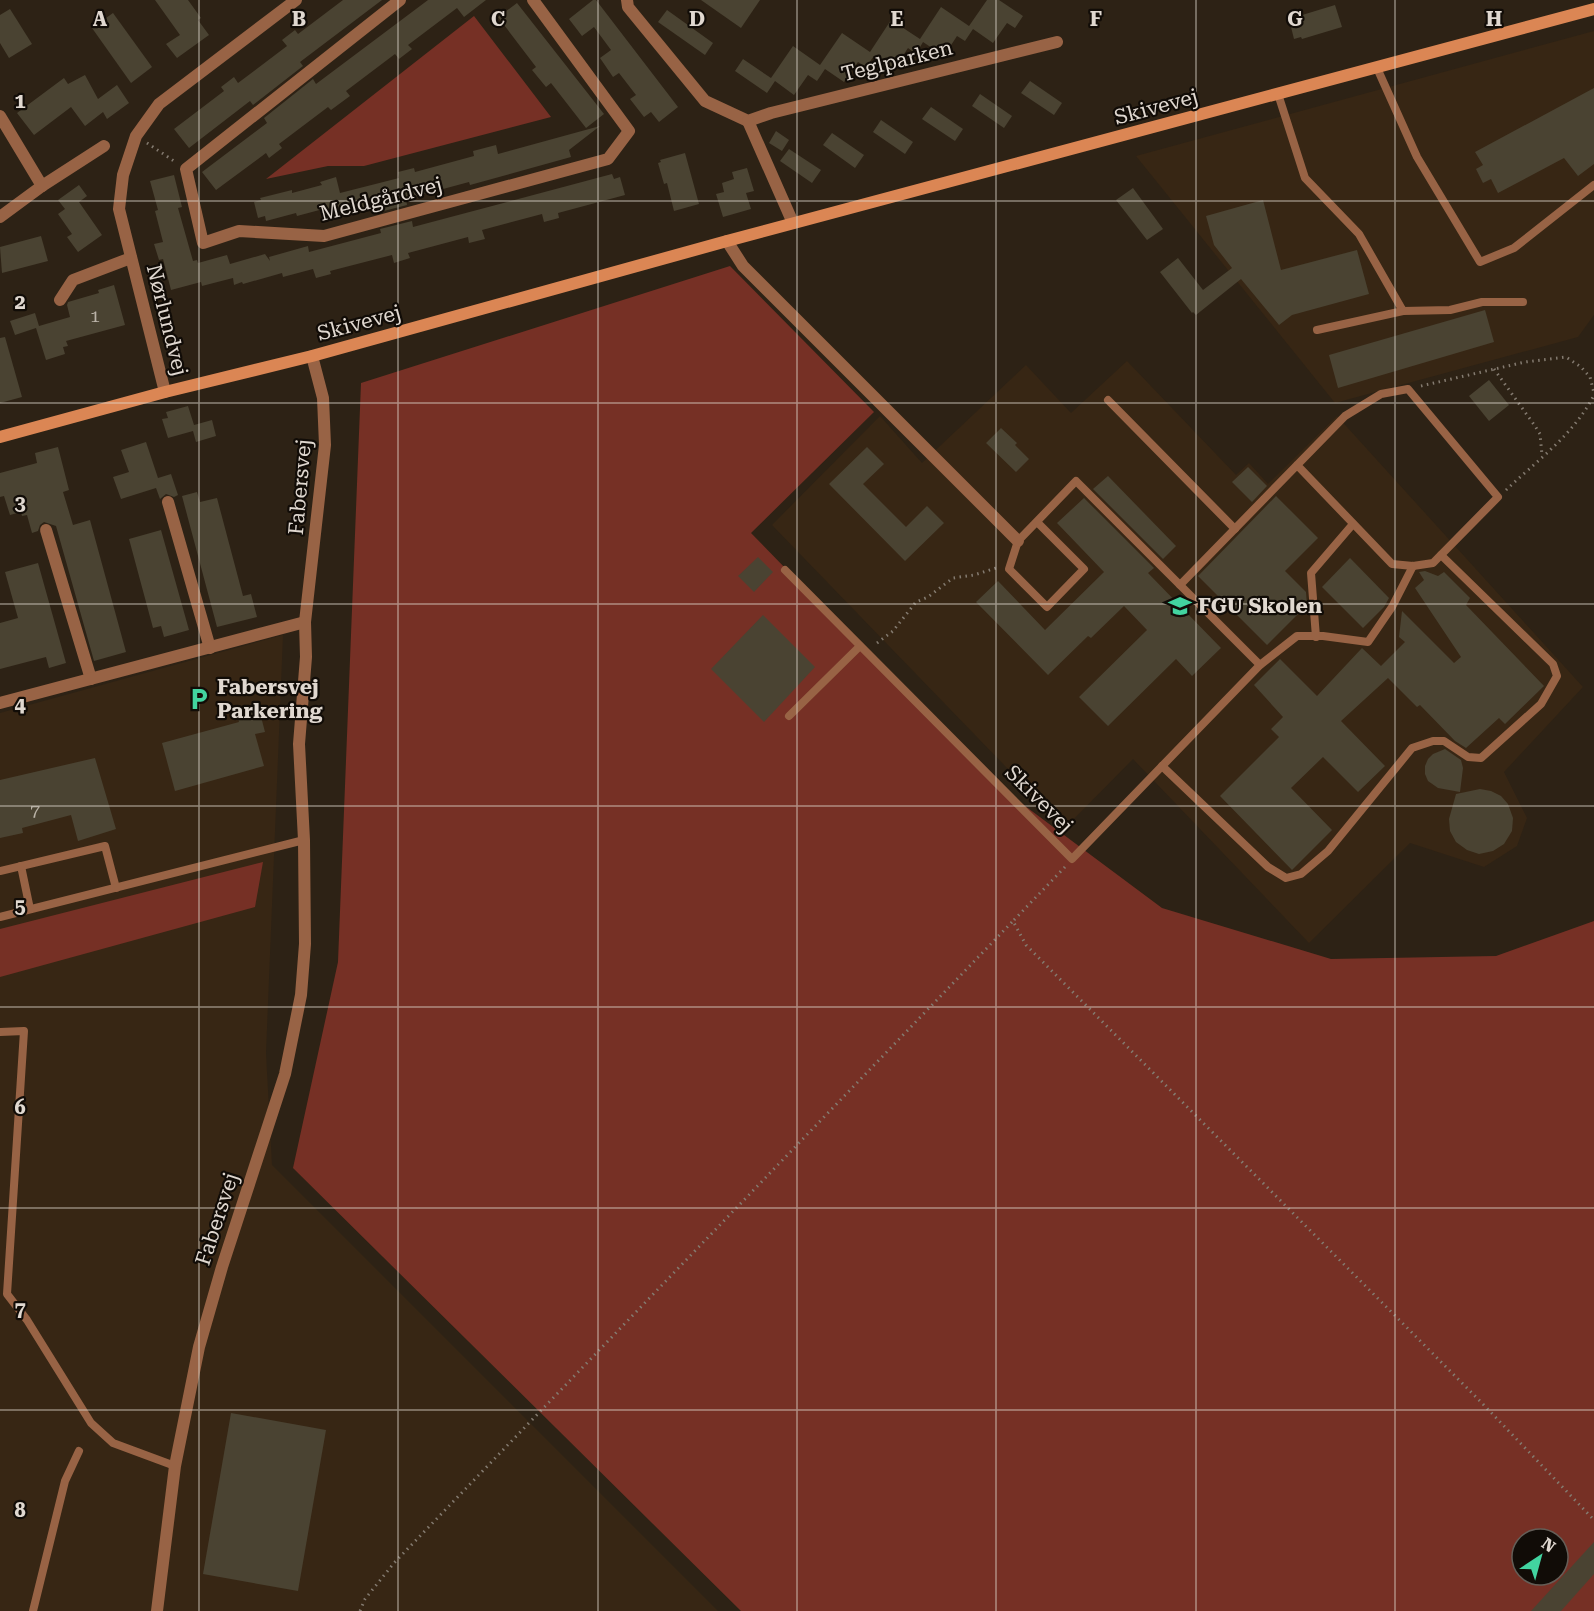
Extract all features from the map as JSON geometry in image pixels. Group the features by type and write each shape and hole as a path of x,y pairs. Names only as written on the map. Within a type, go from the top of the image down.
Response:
{"street":[{"name":"Nørlundvej","path":"165,392 119,209 123,175 136,136 159,104 296,0"},
{"path":"186,169 400,0"},
{"name":"Meldgårdvej","path":"186,169 203,243 239,231 324,236 608,159 629,131 533,0"},
{"path":"627,0 628,7 705,101 748,121 793,223"},
{"name":"Skivevej","path":"0,437 165,392 312,356 793,223 1594,9"},
{"name":"Teglparken","path":"748,121 771,113 1057,42"},
{"path":"0,116 42,186"},
{"path":"0,217 42,186 104,146"},
{"path":"727,241 743,266 1018,541"},
{"name":"Nørlundvej","path":"60,300 73,280 131,258"},
{"name":"Fabersvej","path":"157,1611 175,1466 199,1347 222,1267 285,1074 301,995 305,944 304,840 299,744 306,657 305,622 325,445 323,398 312,356"},
{"path":"168,502 210,648"},
{"path":"46,530 91,679"},
{"path":"0,703 305,622"}],"lane":[{"path":"1377,68 1417,157 1480,262 1514,248 1594,185"},
{"path":"1278,94 1305,178 1359,234 1403,311"},
{"path":"1317,330 1403,311 1450,310 1482,302 1523,302"},
{"path":"1180,585 1235,529 1297,465 1345,416 1381,394 1408,388 1498,497 1433,563 1413,566 1392,564 1297,465"},
{"path":"1108,400 1235,529"},
{"path":"1037,522 1084,569 1047,607 1009,569 1018,541 1076,481 1260,665"},
{"path":"1353,524 1311,573 1316,636 1368,642 1392,607 1413,566"},
{"path":"1162,766 1268,867 1286,878 1301,874 1328,851 1412,748 1433,741 1444,741 1468,757 1481,759 1541,704 1557,676 1553,664 1441,555"},
{"name":"Skivevej","path":"785,570 1072,859 1260,665 1297,636 1316,636"},
{"path":"789,716 863,649"},
{"path":"0,917 304,840"},
{"path":"0,872 105,846 116,888"},
{"path":"21,866 30,909"},
{"path":"0,1032 24,1031 7,1294 27,1320 91,1423 113,1443 175,1466"},
{"path":"33,1611 65,1481 79,1451"}],"path":[{"path":"136,136 186,169"},
{"path":"1408,388 1525,362 1566,357 1590,376 1594,394 1586,412 1498,497"},
{"path":"1494,369 1535,426 1539,434 1542,456"},
{"path":"863,649 893,631 916,602 928,597 953,578 974,575 1011,564"},
{"path":"360,1611 365,1599 394,1563 1072,859"},
{"path":"1013,921 1026,945 1480,1401 1594,1520"}],"shaded area":[{"path":"474,16 551,117 364,166 328,166 266,179"},
{"path":"1594,31 1594,315 1578,337 1335,403 1136,156"},
{"path":"730,266 874,412 751,533 994,783 1162,908 1331,959 1496,956 1594,921 1594,1611 741,1611 293,1168 338,962 361,383"},
{"name":"FGU Skolen","path":"1127,361 1236,475 1249,463 1268,484 1337,416 1583,687 1504,772 1527,818 1517,846 1484,867 1410,843 1309,943 1133,759 1065,828 772,525 880,416 922,463 1026,365 1071,413"},
{"path":"283,635 266,1053 272,1165 718,1611 0,1611 0,713"},
{"path":"263,862 255,907 0,977 0,929"}],"building":[{"path":"155,0 188,0 201,18 198,20 209,35 177,58 166,44 180,35"},
{"path":"343,0 382,0 300,62 303,66 253,105 250,101 189,148 174,129 224,91 221,87 234,77 238,83 287,46 282,40 295,30 298,34"},
{"path":"428,0 486,0 464,17 457,8 408,45 412,49 399,59 395,54 346,91 350,96 331,110 328,107 279,144 282,148 269,158 266,153 216,190 202,172 267,123 264,118 313,79 316,84"},
{"path":"596,0 678,107 659,122 651,112 644,117 630,99 636,95 619,73 613,77 600,58 611,50 594,27 582,36 569,19"},
{"path":"701,0 760,0 741,28"},
{"path":"987,0 999,0 1023,16 1015,28 1007,23 993,43 973,29 965,41 957,36 944,56 923,42 916,54 908,48 894,69 874,56 866,67 858,62 844,82 825,69 817,81 808,75 794,95 775,81 767,93 735,71 743,59 771,78 793,46 820,65 842,33 870,52 891,20 920,39 941,7 969,26"},
{"path":"517,3 604,114 586,128 551,83 546,87 532,70 536,67 498,17"},
{"path":"1335,5 1342,27 1302,39 1301,37 1294,39 1289,19"},
{"path":"10,9 32,44 9,58 0,43 0,15"},
{"path":"667,10 713,43 705,55 658,22"},
{"path":"113,13 152,67 131,83 92,28"},
{"path":"85,75 98,99 117,85 129,103 107,119 103,112 85,126 71,107 34,135 17,113 64,78 68,84"},
{"path":"1030,81 1062,103 1054,115 1021,93"},
{"path":"1594,88 1594,164 1578,176 1564,158 1498,193 1491,179 1483,183 1476,169 1483,165 1475,152"},
{"path":"980,94 1012,116 1004,128 972,106"},
{"path":"931,107 963,129 955,141 922,119"},
{"path":"881,120 913,142 905,154 873,132"},
{"path":"600,126 569,150 571,157 470,185 469,182 406,199 407,205 376,213 374,206 344,214 343,210 328,214 327,208 266,221 265,216 258,218 254,202 261,200 260,198 292,190 292,193 322,185 320,182 336,177 340,193 399,178 398,172 414,168 415,172 474,156 473,151 496,145 498,154"},
{"path":"776,131 789,140 782,151 769,143"},
{"path":"832,133 864,155 855,168 823,145"},
{"path":"789,149 821,170 812,183 780,161"},
{"path":"685,153 699,204 674,211 667,183 664,184 658,163 661,162 660,160"},
{"path":"747,168 754,191 746,193 751,209 723,217 716,194 724,192 722,183 734,179 732,172"},
{"path":"612,174 614,179 620,177 625,195 558,213 559,218 544,222 542,214 482,230 485,239 469,243 468,237 408,253 410,258 394,263 392,255 330,271 331,274 316,278 313,269 283,277 282,273 243,284 242,282 234,285 233,278 202,286 201,282 171,290 163,259 159,260 154,244 163,242 150,181 174,175 182,207 178,208 193,261 197,260 198,263 227,255 230,264 265,254 270,261 269,257 308,246 309,252 381,233 380,229 412,221 413,227"},
{"path":"79,185 87,196 79,202 102,235 78,252 67,237 72,234 58,214 65,209 58,200"},
{"path":"1133,188 1163,229 1147,240 1116,200"},
{"path":"1263,200 1281,270 1357,250 1369,294 1292,315 1279,325 1241,279 1196,315 1192,313 1160,272 1178,258 1203,290 1232,268 1214,245 1206,216"},
{"path":"41,236 48,261 2,273 0,247"},
{"path":"114,285 125,325 66,341 68,346 63,347 65,354 46,360 36,328 15,335 10,321 35,313 39,326 70,317 68,302 99,293 98,290"},
{"path":"1485,310 1494,342 1338,388 1329,355"},
{"path":"5,337 22,397 0,403 0,338"},
{"path":"1489,380 1509,405 1489,421 1469,396"},
{"path":"188,406 194,425 212,420 216,436 196,442 193,431 168,438 162,419 168,418 166,412"},
{"path":"1001,428 1017,443 1015,445 1029,459 1016,472 986,443"},
{"path":"146,442 158,478 171,474 178,495 174,497 166,494 160,499 156,488 121,499 113,477 129,472 121,450"},
{"path":"58,447 69,490 63,492 73,525 90,520 126,652 94,661 56,526 44,522 38,531 32,533 27,515 22,516 21,512 10,515 4,496 0,497 0,473 37,463 35,453"},
{"path":"867,447 884,464 863,484 906,527 927,506 944,523 905,561 829,484"},
{"path":"1248,467 1267,486 1252,502 1232,482"},
{"path":"1108,476 1176,546 1163,559 1093,489"},
{"path":"197,492 200,502 217,498 243,596 251,594 257,617 217,627 182,496"},
{"path":"1276,496 1318,538 1285,571 1306,592 1307,605 1267,645 1198,576"},
{"path":"1084,498 1154,568 1148,573 1221,648 1192,676 1176,659 1108,726 1079,697 1147,630 1124,606 1091,638 1088,636 1048,675 976,602 998,581 1045,630 1104,572 1057,523"},
{"path":"161,530 189,630 164,637 161,626 153,628 129,539"},
{"path":"758,557 773,572 754,592 738,576"},
{"path":"1350,558 1389,598 1384,607 1363,628 1322,587"},
{"path":"38,563 66,663 49,668 46,657 0,669 0,623 18,618 5,572"},
{"path":"1425,571 1438,576 1444,572 1470,598 1466,605 1544,686 1505,724 1499,718 1466,748 1455,741 1420,705 1417,707 1388,678 1341,721 1385,766 1358,792 1323,757 1291,788 1332,830 1292,870 1220,796 1279,737 1271,729 1283,717 1254,685 1280,659 1317,696 1362,648 1381,666 1405,642 1399,637 1402,611 1454,663 1461,657 1415,588 1424,580 1419,572"},
{"path":"763,615 815,667 764,722 711,669"},
{"path":"258,705 265,732 255,734 264,766 175,791 162,743 239,722 236,712"},
{"path":"1445,749 1461,760 1463,768 1460,792 1438,788 1428,781 1425,774 1428,759"},
{"path":"95,758 116,829 78,841 71,815 22,828 23,833 0,838 0,780"},
{"path":"1480,789 1501,796 1508,804 1513,818 1512,831 1504,844 1493,851 1479,854 1467,850 1456,842 1450,831 1449,819 1456,794"},
{"path":"231,1413 326,1430 298,1591 203,1574"},
{"path":"1594,1542 1594,1574 1561,1611 1531,1611 1553,1587 1570,1587 1570,1568"}],"place":[{"name":"FGU Skolen","path":"1180,606"},
{"name":"Fabersvej Parkering","path":"199,699"}]}
